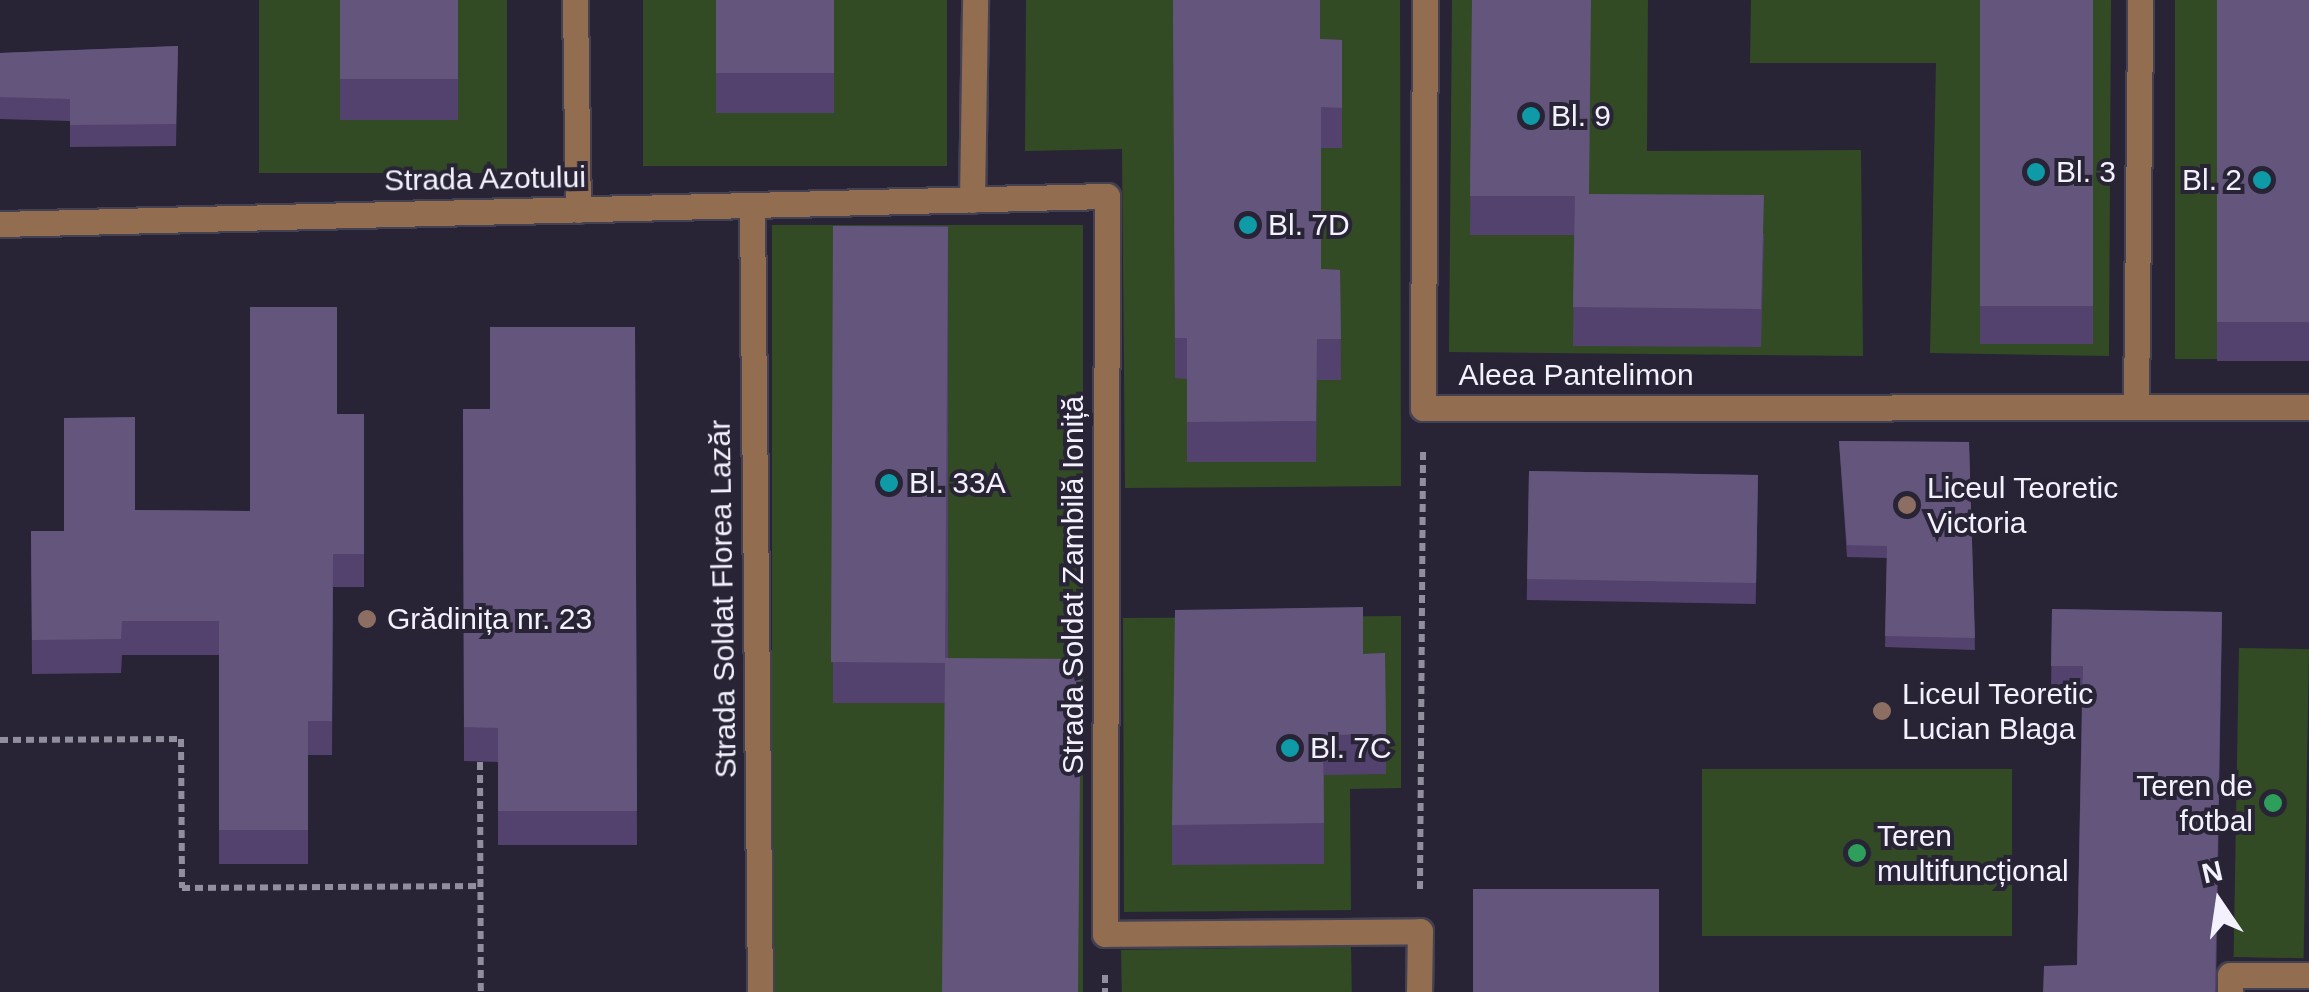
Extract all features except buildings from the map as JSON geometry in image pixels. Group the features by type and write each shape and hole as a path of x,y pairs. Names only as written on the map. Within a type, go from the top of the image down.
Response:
{"street":[{"path":"576,0 578,210"},
{"path":"972,200 975,0"},
{"name":"Aleea Pantelimon","path":"1425,0 1424,408 2309,407"},
{"path":"2136,408 2140,0"},
{"name":"Strada Soldat Zambilă Ioniță","path":"972,200 1107,196 1105,934 1420,930"},
{"name":"Strada Azotului","path":"0,224 972,200"},
{"name":"Strada Soldat Florea Lazăr","path":"752,205 760,992"},
{"path":"1419,992 1420,930"},
{"path":"2230,992 2230,974 2309,975"}],"path":[{"path":"1420,930 1424,408"},
{"path":"0,740 181,738 182,888 481,886"},
{"path":"480,762 481,992"}],"green space":[{"path":"259,0 507,0 507,173 259,173"},
{"path":"643,0 947,0 947,166 643,166"},
{"path":"1026,0 1400,0 1401,486 1125,488 1122,149 1025,151"},
{"path":"1452,0 1648,0 1647,151 1861,150 1863,356 1449,352"},
{"path":"1751,0 2111,0 2109,356 1930,353 1936,63 1750,63"},
{"name":"Bl. 2","path":"2175,0 2309,0 2309,359 2175,359"},
{"path":"772,225 1083,225 1083,992 772,992"},
{"path":"1401,616 1401,788 1350,789 1351,910 1124,912 1123,618"},
{"name":"Teren de fotbal","path":"2239,648 2309,649 2304,958 2234,957"},
{"name":"Teren multifuncțional","path":"1702,769 2012,769 2012,936 1702,936"},
{"path":"1351,946 1352,992 1122,992 1121,950"}],"place":[{"name":"Bl. 9","path":"1531,116"},
{"name":"Bl. 3","path":"2036,172"},
{"name":"Bl. 2","path":"2262,180"},
{"name":"Bl. 7D","path":"1248,225"},
{"name":"Bl. 33A","path":"889,483"},
{"name":"Liceul Teoretic Victoria","path":"1907,505"},
{"name":"Grădinița nr. 23","path":"367,619"},
{"name":"Liceul Teoretic Lucian Blaga","path":"1882,711"},
{"name":"Bl. 7C","path":"1290,748"},
{"name":"Teren de fotbal","path":"2273,803"},
{"name":"Teren multifuncțional","path":"1857,853"}]}
